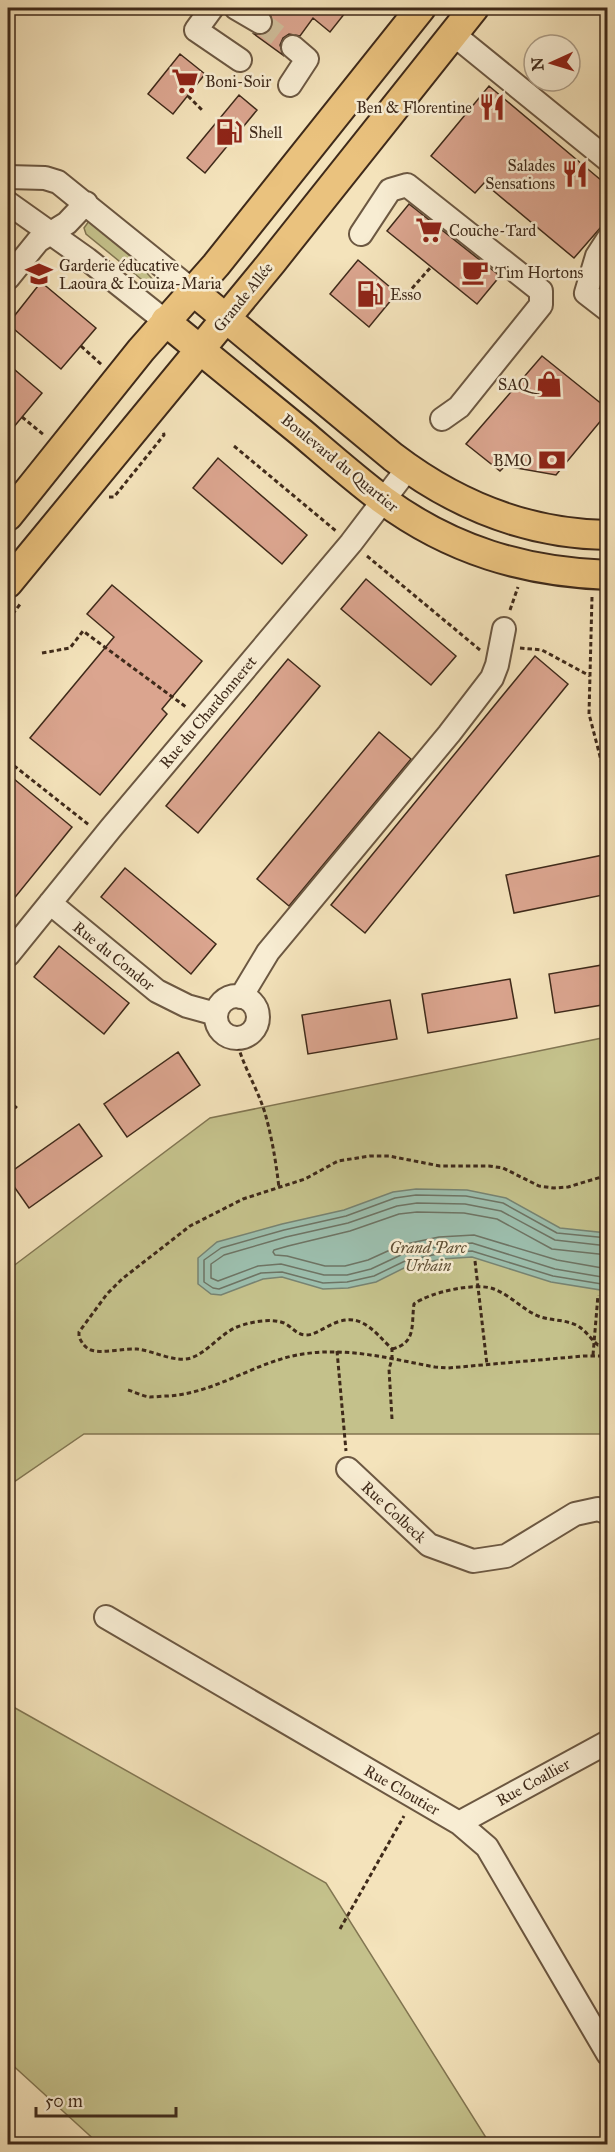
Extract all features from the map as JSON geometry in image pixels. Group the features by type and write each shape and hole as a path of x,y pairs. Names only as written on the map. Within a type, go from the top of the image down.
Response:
{"main road":[{"path":"8,516 165,321 216,265 421,8"},
{"name":"Grande Allée","path":"8,583 200,349 474,8"},
{"path":"193,291 408,468 451,495 491,514 544,529 608,535"},
{"name":"Boulevard du Quartier","path":"165,321 384,501 433,531 468,548 501,560 554,571 600,586"}],"street":[{"path":"212,8 196,30 240,60"},
{"path":"236,8 260,22"},
{"path":"453,34 608,160"},
{"path":"290,85 307,59 292,47"},
{"path":"8,177 51,179 66,188 193,291"},
{"path":"361,234 390,190 406,185 541,291 541,305 459,407 442,419"},
{"path":"8,203 87,259 165,321"},
{"path":"8,278 38,241 67,223 86,204"},
{"path":"608,239 597,256 586,293 608,310"},
{"name":"Rue du Chardonneret","path":"8,955 351,543 408,468"},
{"path":"241,997 268,952 449,734 492,678 500,647"},
{"name":"Rue du Condor","path":"50,903 157,991 187,1006 216,1014"},
{"path":"236,996 241,997 254,1006 257,1011 257,1022 247,1035 236,1038 222,1031 216,1014 225,1000 236,996"},
{"name":"Rue Colbeck","path":"348,1469 429,1545 473,1561 506,1556 576,1514 598,1509 608,1513"},
{"name":"Rue Cloutier","path":"106,1617 459,1823 487,1847 608,2054"},
{"name":"Rue Coallier","path":"459,1823 608,1742"}],"path":[{"path":"188,96 202,110"},
{"path":"407,294 430,267"},
{"path":"81,346 104,367"},
{"path":"22,417 47,438"},
{"path":"114,497 164,435"},
{"path":"234,446 351,543 500,647 542,650 590,676"},
{"path":"600,586 590,676 589,714 608,787"},
{"path":"42,653 70,648 82,631 203,720"},
{"path":"8,761 104,837"},
{"path":"236,1038 240,1057 265,1113 276,1158 279,1188"},
{"path":"8,1100 19,1110"},
{"path":"392,1419 389,1369 392,1349 368,1325 348,1319 340,1320 317,1333 307,1335 297,1333 284,1323 267,1321 246,1324 227,1332 195,1356 183,1359 138,1349 89,1350 79,1337 82,1327 107,1294 122,1279 190,1226 243,1199 305,1179 338,1161 370,1156 408,1158 440,1166 489,1166 503,1168 539,1186 554,1188 568,1187 608,1175"},
{"path":"475,1261 488,1365"},
{"path":"392,1349 406,1344 411,1336 414,1304 423,1297 449,1290 478,1288 491,1288 498,1291 539,1316 571,1322 580,1327 598,1345 608,1344"},
{"path":"593,1355 592,1341 598,1295"},
{"path":"128,1390 150,1397 187,1395 209,1389 269,1362 302,1354 337,1351 363,1353 435,1367 488,1365 593,1355 608,1356"},
{"path":"337,1351 348,1469"},
{"path":"340,1929 404,1816"}],"green space":[{"path":"89,221 125,249 156,283 152,288 86,234 84,228"},
{"name":"Grand Parc Urbain","path":"607,1037 607,1434 84,1434 8,1486 8,1270 210,1118"},
{"path":"8,1704 326,1883 490,2144 99,2144 8,2061"}],"water":[{"path":"416,1189 467,1190 506,1198 560,1228 607,1233 607,1291 551,1282 472,1257 442,1259 406,1267 376,1282 348,1288 323,1289 282,1277 263,1279 221,1295 211,1294 198,1284 198,1258 217,1242 344,1210 393,1192"}],"building":[{"path":"270,8 349,8 330,32 313,18 300,36 289,34 283,38 280,45 283,55 254,34 266,34 271,29 273,21 268,11"},
{"path":"180,54 205,74 173,114 148,94"},
{"path":"489,86 608,186 608,219 574,258 484,183 475,193 431,156"},
{"path":"239,95 257,110 205,173 187,158"},
{"path":"409,204 500,276 477,304 387,231"},
{"path":"358,260 397,293 369,327 330,294"},
{"path":"41,282 96,328 61,369 8,324"},
{"path":"542,356 608,409 608,412 556,475 505,466 500,471 466,444"},
{"path":"8,364 42,393 8,434"},
{"path":"218,458 307,535 282,564 193,488"},
{"path":"366,579 456,656 431,685 341,609"},
{"path":"112,585 202,661 162,709 167,714 100,795 30,738 114,637 87,614"},
{"path":"535,656 568,684 365,933 331,905"},
{"path":"288,659 320,686 198,833 166,806"},
{"path":"379,732 411,759 289,906 257,879"},
{"path":"8,774 72,827 8,906"},
{"path":"608,854 608,894 514,913 506,875"},
{"path":"125,868 216,944 191,974 101,897"},
{"path":"59,946 129,1003 104,1034 34,977"},
{"path":"608,964 608,1004 555,1013 549,974"},
{"path":"510,979 517,1018 428,1033 422,994"},
{"path":"390,1000 397,1039 308,1054 302,1015"},
{"path":"178,1052 200,1085 127,1137 104,1104"},
{"path":"79,1124 102,1156 29,1208 8,1178 8,1174"}],"waterway":[{"path":"8,2138 15,2144"}],"tunnel":[{"path":"260,22 293,47"}],"place":[{"name":"Boni-Soir","path":"185,81"},
{"name":"Ben & Florentine","path":"492,107"},
{"name":"Shell","path":"229,132"},
{"name":"Salades Sensations","path":"575,174"},
{"name":"Couche-Tard","path":"429,230"},
{"name":"Tim Hortons","path":"475,272"},
{"name":"Garderie éducative Laoura & Louiza-Maria","path":"39,274"},
{"name":"Esso","path":"370,294"},
{"name":"SAQ","path":"549,384"},
{"name":"BMO","path":"552,460"}]}
